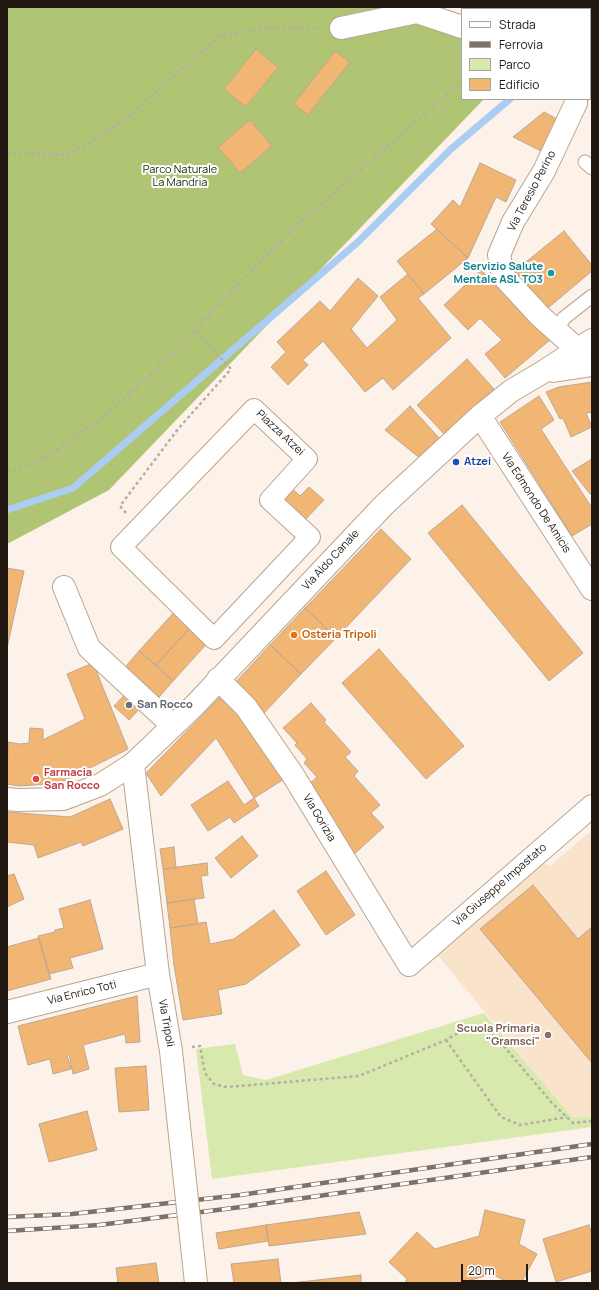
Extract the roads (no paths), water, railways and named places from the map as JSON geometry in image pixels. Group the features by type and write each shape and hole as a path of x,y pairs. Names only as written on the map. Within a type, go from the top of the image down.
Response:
{"street":[{"path":"341,28 417,12 461,27"},
{"name":"Via Teresio Perino","path":"576,100 544,171 513,222 500,255 503,276 556,331 587,352"},
{"name":"Via Aldo Canale","path":"7,799 63,799 100,785 133,764 173,726 384,504 480,416 511,390 544,372 587,352"},
{"name":"Piazza Atzei","path":"254,409 307,459 270,500 310,536 214,639 121,547 139,528 254,409"},
{"name":"Via Edmondo De Amicis","path":"480,416 592,589"},
{"path":"64,586 89,648 173,726"},
{"name":"Via Gorizia","path":"218,679 246,707 293,775 409,965"},
{"name":"Via Tripoli","path":"133,764 158,974 171,1051 196,1283"},
{"name":"Via Giuseppe Impastato","path":"409,965 592,806"},
{"name":"Via Enrico Toti","path":"7,1012 158,974"}],"lane":[{"path":"556,331 564,318 592,296"}],"waterway":[{"path":"7,510 73,488 359,241 451,149 509,100"}],"railway":[{"path":"7,1217 72,1214 240,1195 592,1144"},
{"path":"7,1231 99,1225 241,1207 592,1157"}],"place":[{"name":"Servizio Salute Mentale ASL TO3","path":"551,273"},
{"name":"Atzei","path":"456,462"},
{"name":"Osteria Tripoli","path":"294,635"},
{"name":"San Rocco","path":"129,705"},
{"name":"Farmacia San Rocco","path":"36,779"},
{"name":"Scuola Primaria \"Gramsci\"","path":"548,1035"}],"park label":[{"name":"Parco Naturale La Mandria","path":"180,176"}]}
